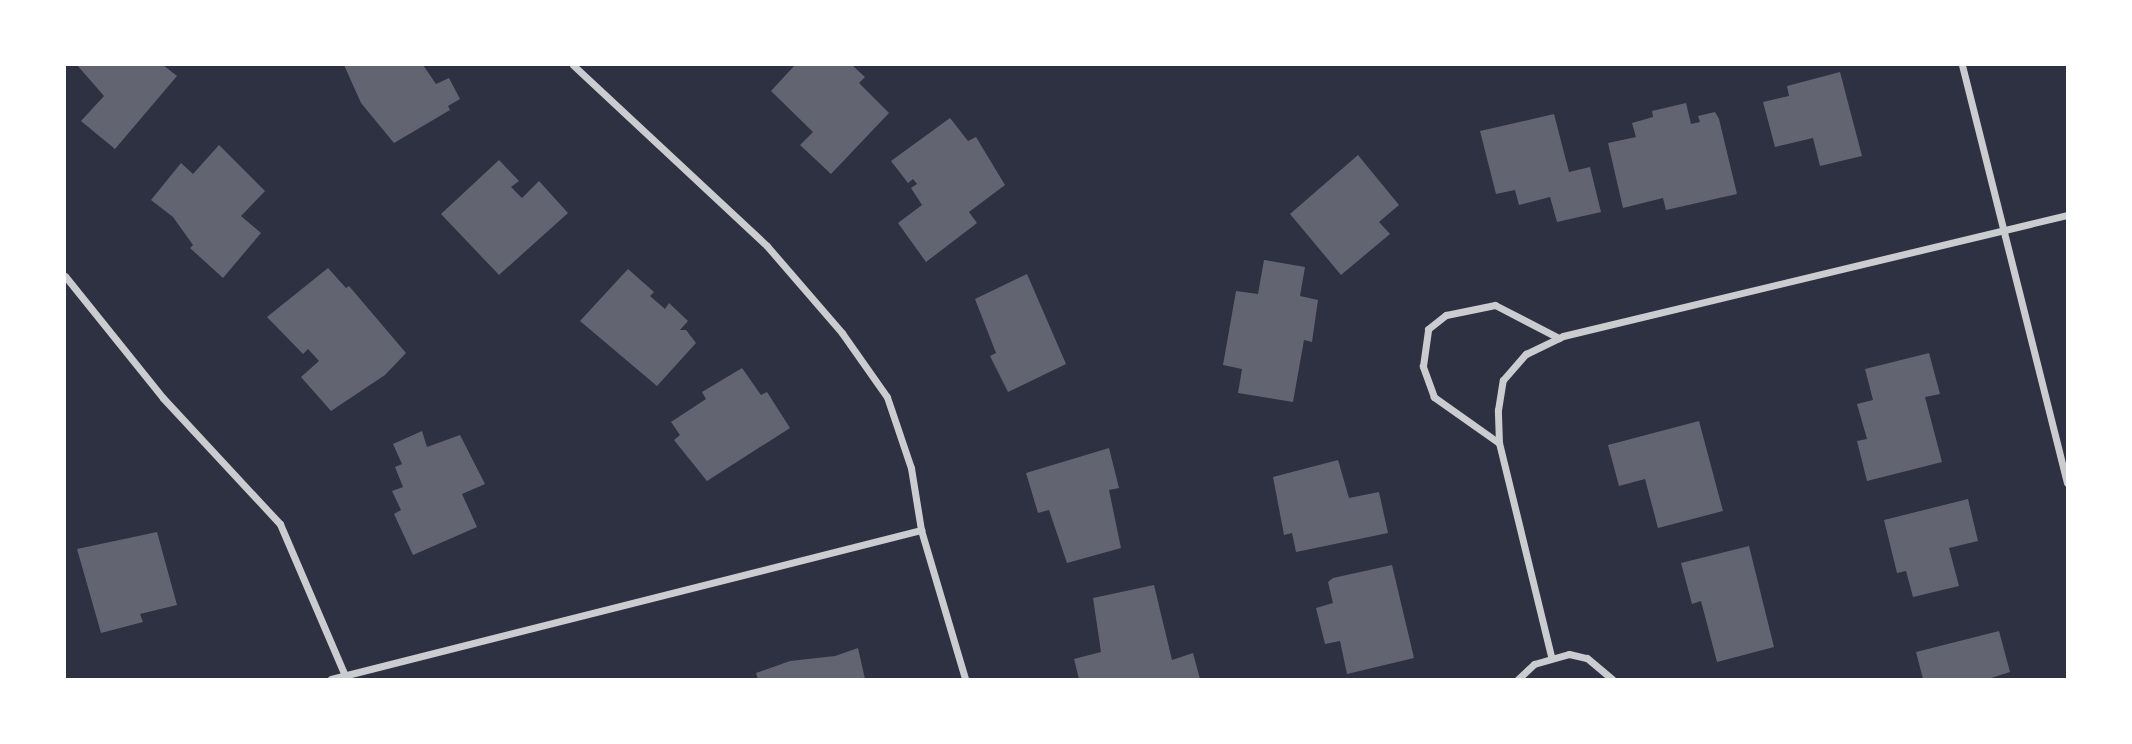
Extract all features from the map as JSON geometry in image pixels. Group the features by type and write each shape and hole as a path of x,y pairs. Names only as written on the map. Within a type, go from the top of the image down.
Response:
{"street":[{"path":"573,65 767,246 842,333 887,397 911,468 921,530 965,679"},
{"path":"1962,65 2067,482"},
{"path":"1551,656 1499,443 1498,410 1503,380 1526,354 1559,338 2067,215"},
{"path":"65,276 163,398 280,524 345,676"},
{"path":"1499,443 1434,397 1423,366 1428,329 1446,315 1495,305 1559,338"},
{"path":"331,679 921,530"},
{"path":"1518,679 1534,664 1551,656 1587,658 1612,679"}],"building":[{"path":"77,65 163,65 177,76 115,149 81,121 104,96"},
{"path":"344,65 423,65 436,84 449,78 460,99 448,106 450,110 394,143 361,103"},
{"path":"795,65 852,65 865,77 859,83 889,113 831,174 800,145 813,132 771,91"},
{"path":"1840,72 1862,156 1820,166 1813,138 1775,147 1763,102 1789,96 1787,86"},
{"path":"1686,103 1691,124 1700,122 1698,116 1715,112 1719,119 1737,194 1666,210 1663,198 1623,208 1608,143 1636,137 1632,123 1653,117 1652,111"},
{"path":"1554,114 1569,172 1590,167 1601,212 1557,222 1550,197 1519,205 1515,190 1496,194 1480,131"},
{"path":"950,118 968,141 976,137 1005,185 969,212 977,223 926,262 898,223 922,205 911,188 917,184 913,179 908,183 891,161"},
{"path":"219,145 265,191 241,216 261,233 223,278 190,248 193,245 173,217 151,200 181,163 193,174"},
{"path":"1358,155 1399,205 1379,222 1390,234 1341,275 1290,214"},
{"path":"499,160 519,181 511,187 522,198 539,181 568,213 499,275 441,214"},
{"path":"1264,260 1305,267 1300,296 1318,300 1312,342 1304,340 1293,402 1238,393 1242,369 1223,365 1236,291 1258,294"},
{"path":"328,268 346,288 349,286 406,353 385,375 331,411 301,377 319,361 308,349 303,354 267,317"},
{"path":"628,269 654,292 650,296 665,309 669,303 688,321 680,330 686,330 696,343 657,386 580,321"},
{"path":"1027,274 1066,364 1008,392 990,356 996,353 975,299"},
{"path":"1929,353 1940,394 1925,397 1942,462 1867,481 1857,441 1867,439 1857,404 1873,400 1865,369"},
{"path":"742,368 761,395 767,392 790,428 707,481 674,440 680,435 671,422 706,399 702,392"},
{"path":"1699,421 1723,511 1658,528 1645,479 1619,486 1608,445"},
{"path":"422,431 427,447 460,435 485,484 462,494 477,527 413,555 394,514 401,510 392,491 403,487 395,467 402,464 393,444"},
{"path":"1109,448 1119,488 1109,490 1121,548 1067,563 1049,510 1038,513 1026,473"},
{"path":"1338,460 1349,498 1379,492 1388,533 1296,552 1292,533 1284,535 1273,477"},
{"path":"1968,499 1978,541 1949,548 1959,586 1913,597 1906,571 1897,573 1884,520"},
{"path":"157,532 177,605 140,614 143,622 101,633 77,549"},
{"path":"1749,546 1774,647 1717,662 1701,601 1692,604 1681,563"},
{"path":"1392,565 1414,658 1347,674 1340,641 1325,644 1316,608 1333,603 1328,582 1333,578"},
{"path":"1154,585 1172,660 1193,653 1200,679 1079,679 1074,659 1101,652 1093,598"},
{"path":"1999,631 2010,672 1988,679 1923,679 1916,652"},
{"path":"858,648 865,679 758,679 756,673 790,661 835,656"}]}
